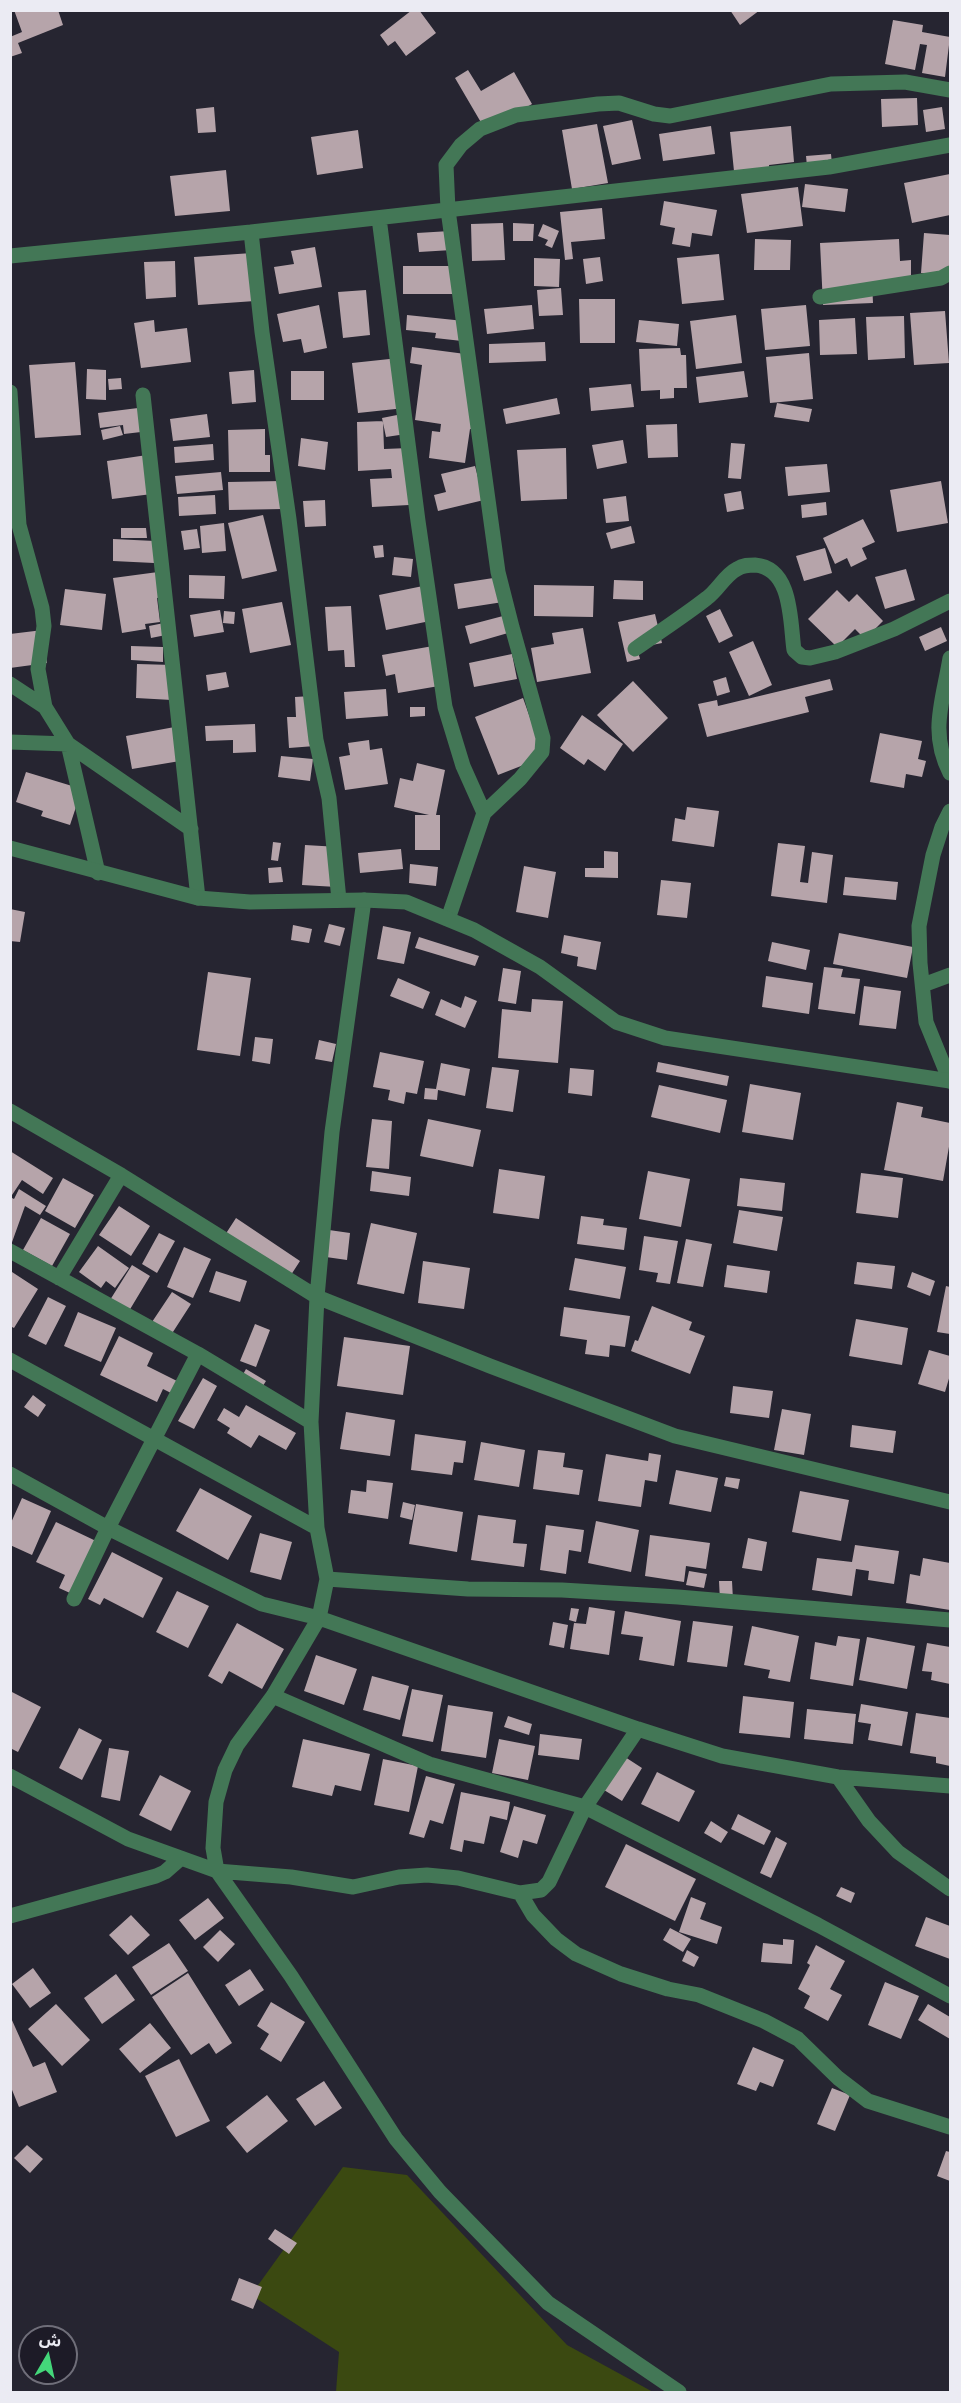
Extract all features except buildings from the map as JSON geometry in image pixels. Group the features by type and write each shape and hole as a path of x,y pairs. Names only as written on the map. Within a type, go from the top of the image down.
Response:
{"street":[{"path":"448,919 484,813 520,779 542,752 543,738 498,572 448,210 446,165 461,145 480,129 516,116 619,103 654,114 670,116 831,84 905,82 951,90"},
{"path":"10,256 251,232 829,167 951,145"},
{"path":"379,218 412,476 445,706 463,766 484,813"},
{"path":"251,232 262,332 290,519 316,740 329,798 339,900"},
{"path":"820,297 941,278 951,273"},
{"path":"10,392 19,525 43,617 38,669 45,707 68,744 98,873"},
{"path":"143,395 198,898"},
{"path":"635,649 709,597 736,569 747,565 761,566 773,572 782,582 794,650 802,657 810,658 835,652 894,629 951,601"},
{"path":"951,658 938,725 939,743 951,773"},
{"path":"10,684 45,707"},
{"path":"10,742 68,744 191,829"},
{"path":"10,848 198,898 250,902 339,900 406,902 474,930 540,967 616,1022 665,1038 950,1081 927,1022 920,963 919,926 933,855 942,827 951,811"},
{"path":"364,900 332,1132 317,1297 311,1422 317,1528 327,1579 319,1618 273,1696 237,1745 225,1770 216,1802 213,1848 217,1871 291,1976 396,2139 440,2192 548,2303 679,2392"},
{"path":"923,985 951,975"},
{"path":"10,1111 121,1175 317,1297 675,1436 951,1502"},
{"path":"59,1278 121,1175"},
{"path":"10,1251 198,1354 311,1422"},
{"path":"74,1599 198,1354"},
{"path":"10,1360 317,1528"},
{"path":"10,1474 108,1528 261,1604 319,1618 638,1729 722,1756 838,1777 951,1785"},
{"path":"327,1579 468,1589 562,1590 678,1597 951,1620"},
{"path":"273,1696 429,1764 585,1807 818,1925 951,1996"},
{"path":"10,1776 128,1839 217,1871 291,1877 353,1887 399,1877 427,1875 458,1878 520,1893 541,1890 549,1882 585,1807 638,1729"},
{"path":"838,1777 869,1821 898,1852 951,1889"},
{"path":"10,1916 156,1876 165,1872 181,1858"},
{"path":"520,1893 533,1915 556,1939 576,1954 621,1974 668,1989 699,1995 764,2021 798,2039 838,2078 868,2101 951,2127"}],"green space":[{"path":"343,2167 407,2175 567,2345 653,2392 336,2392 339,2352 251,2295"}]}
